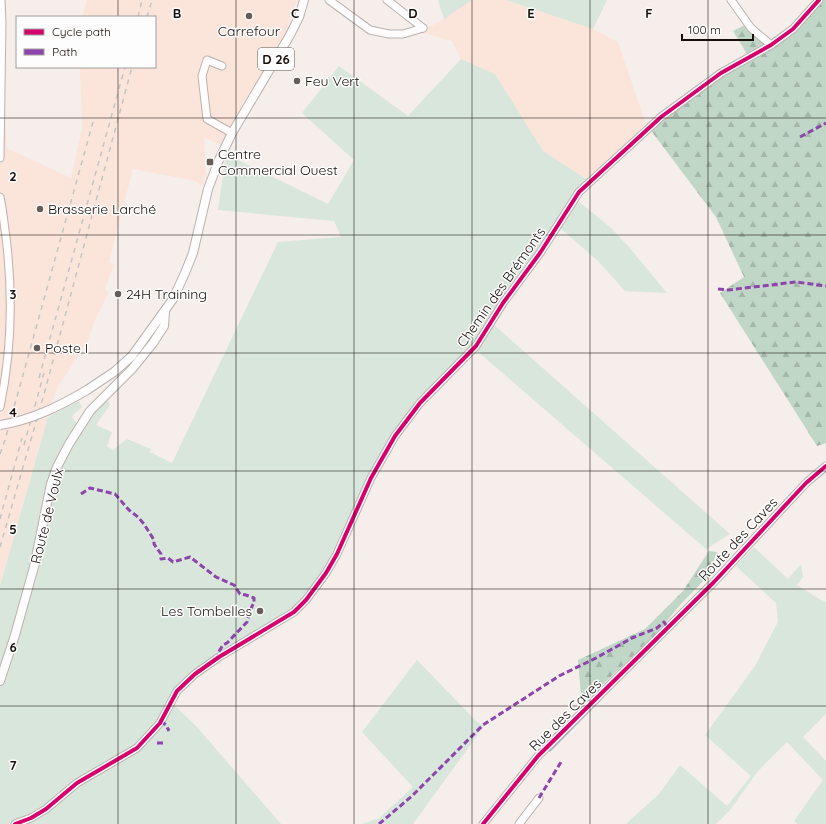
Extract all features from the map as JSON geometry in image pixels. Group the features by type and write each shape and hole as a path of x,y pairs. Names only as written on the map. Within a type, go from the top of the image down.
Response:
{"main road":[{"name":"D 26","path":"166,310 173,299 193,253 208,189 219,160 232,133 290,35 299,17 304,0"},
{"path":"0,425 24,420 62,405 88,390 114,372 132,356 166,310"},
{"name":"Route de Voulx","path":"0,681 15,635 34,567 51,484 57,467 68,444 90,411 132,369 153,343 164,326 166,310"}],"street":[{"path":"332,1 370,30 389,34 403,34 423,28 387,0"},
{"path":"731,0 751,28 771,45"},
{"name":"Chemin des Brémonts","path":"15,824 31,818 46,809 77,783 136,748 160,723 177,691 195,674 219,657 294,612 306,600 326,573 337,554 371,478 395,436 420,403 476,346 503,303 540,253 574,198 598,174 661,117 711,79 771,45 793,29 819,0"},
{"path":"0,158 1,1"},
{"path":"222,66 207,60 202,76 207,119 232,133"},
{"path":"0,197 7,248 11,307 6,378 0,407"},
{"name":"Route des Caves","path":"668,628 714,582 806,483 826,466"},
{"name":"Rue des Caves","path":"483,824 538,756 668,628"},
{"path":"519,824 539,798"}],"shaded area":[{"path":"87,0 297,0 286,33 221,145 204,137 206,174 202,186 195,181 133,169 109,262 114,264 105,289 109,292 96,318 87,343 59,385 50,406 5,420 2,430 48,417 0,586 0,110 5,111 7,148 71,178 82,128 80,68 156,68 156,16 82,16"},
{"path":"438,0 472,0 444,19"},
{"path":"472,0 506,0 593,29 618,42 646,124 588,180 543,151 495,74 461,59 452,41 420,32 444,19"},
{"path":"506,0 607,0 593,29"},
{"path":"461,59 495,74 543,151 588,180 577,200 611,228 667,293 625,291 599,262 559,227 493,324 730,534 706,549 476,350 406,425 378,470 338,559 320,587 297,612 223,657 191,682 173,702 175,706 196,726 281,824 0,824 0,586 48,417 79,401 82,407 72,417 76,423 85,426 94,412 107,399 110,405 96,425 112,432 107,446 113,450 127,439 151,449 150,452 172,463 278,242 341,237 334,221 218,210 226,154 328,204 354,160 302,113 339,66 408,116"},
{"path":"754,547 788,579 801,564 803,577 797,585 824,602 826,601 826,714 803,737 826,761 826,824 798,824 794,821 823,780 787,742 758,771 730,810 716,824 626,824 659,794 680,765 727,806 751,776 705,735 755,666 778,622 776,603 736,566"},
{"path":"417,660 477,722 484,726 413,824 362,824 379,818 413,787 362,732"}],"green space":[{"path":"822,0 826,0 826,443 817,446 720,293 744,277 716,217 646,124 747,54 733,31 747,24 771,48"},
{"path":"709,551 717,552 709,575 681,604 655,635 600,687 581,696 578,660 645,629 683,591"}],"waterway":[{"path":"813,481 826,471"},
{"path":"550,751 600,700"}],"railway":[{"path":"138,16 142,0"},
{"path":"147,16 152,0"},
{"path":"39,378 125,68"},
{"path":"0,547 43,398 132,68"},
{"path":"0,454 93,122"},
{"path":"24,445 44,373"},
{"path":"0,519 22,438"}],"marked path":[{"path":"800,137 826,123"},
{"path":"718,289 728,290 796,282 826,286"},
{"path":"81,494 90,488 115,494 144,524 161,554 161,559 168,558 173,562 190,557 216,577 234,585 240,594 254,598 247,622 227,643 223,645 218,653 219,657"},
{"path":"379,824 412,796 483,725 559,676 632,638 657,628 664,622 668,628"},
{"path":"161,721 166,725 169,731"},
{"path":"157,743 163,743"},
{"path":"539,798 561,762"}],"cycle path":[{"path":"15,824 31,818 46,809 77,783 137,748 160,723 177,691 195,674 219,657 294,612 306,600 326,573 337,554 371,478 395,436 420,403 476,346 503,303 540,253 579,192 661,117 721,73 771,45 793,29 819,0"},
{"path":"483,824 538,756 714,582 806,483 826,466"}],"place":[{"name":"Carrefour","path":"249,16"},
{"name":"Feu Vert","path":"297,81"},
{"name":"Centre Commercial Ouest","path":"210,162"},
{"name":"Brasserie Larché","path":"40,209"},
{"name":"24H Training","path":"118,294"},
{"name":"Poste I","path":"37,348"},
{"name":"Les Tombelles","path":"260,611"}]}
